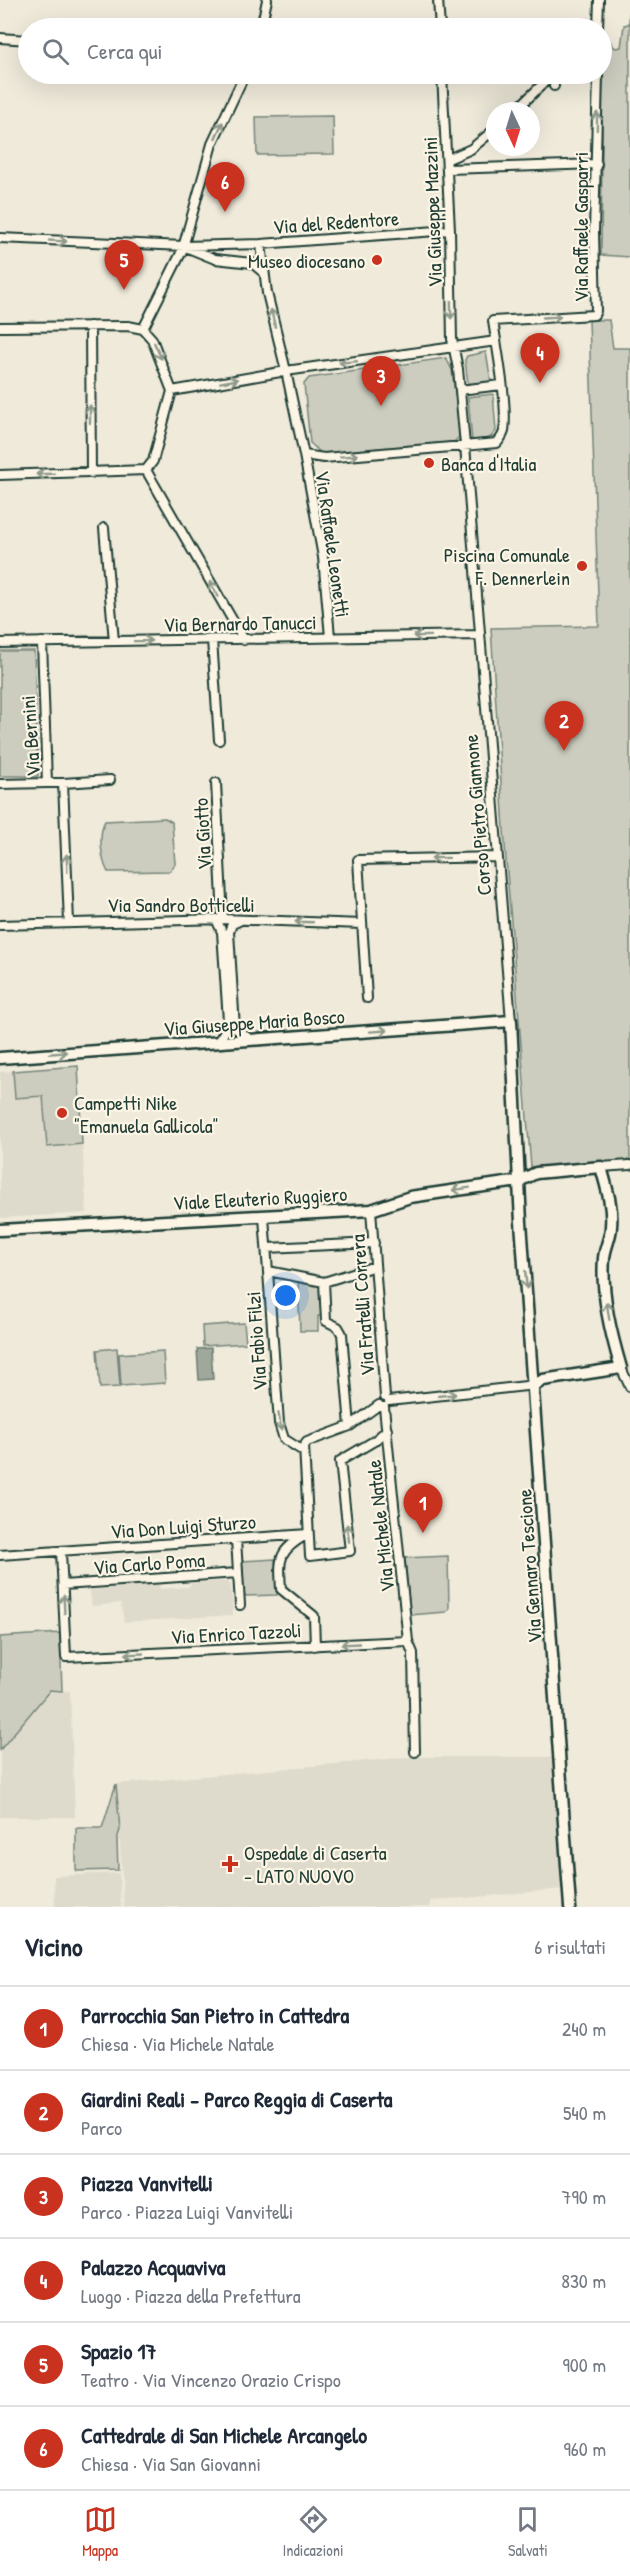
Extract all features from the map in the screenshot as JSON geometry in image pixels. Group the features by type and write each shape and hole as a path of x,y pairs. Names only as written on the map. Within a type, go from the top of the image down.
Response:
{"street":[{"path":"263,18 267,0"},
{"path":"438,0 439,18"},
{"path":"598,18 599,0"},
{"path":"0,38 18,39"},
{"path":"143,330 183,246 212,144 239,84"},
{"name":"Via Giuseppe Mazzini","path":"443,84 448,159 451,349 460,390"},
{"path":"524,102 543,84"},
{"name":"Via Raffaele Gasparri","path":"496,341 494,321 594,315 597,306 594,232 598,84"},
{"path":"448,159 471,149 486,136"},
{"path":"448,169 597,164"},
{"name":"Via del Redentore","path":"0,238 183,246 261,244 450,230"},
{"name":"Via Raffaele Leonetti","path":"261,244 263,269 304,455 323,557 330,637"},
{"path":"183,246 215,259 252,263 263,269"},
{"path":"90,326 91,473"},
{"path":"0,327 128,326 143,330 152,339 172,391 153,461 146,470 0,476"},
{"path":"172,391 286,371 496,341 504,430 502,438 496,442 324,458 304,455"},
{"path":"460,390 501,385"},
{"name":"Corso Pietro Giannone","path":"460,390 511,1021 521,1222"},
{"path":"146,470 244,640"},
{"path":"104,528 114,641"},
{"name":"Via Bernardo Tanucci","path":"0,644 480,635"},
{"path":"212,640 219,740"},
{"name":"Via Bernini","path":"42,644 47,783 63,783 69,920"},
{"path":"63,783 110,780"},
{"path":"0,784 47,783"},
{"name":"Via Giotto","path":"216,783 219,919 222,932 228,1021 227,1028 217,1043"},
{"path":"367,998 358,860 498,857"},
{"name":"Via Sandro Botticelli","path":"0,920 219,919 362,924"},
{"name":"Via Sandro Botticelli","path":"0,925 69,920"},
{"path":"243,920 232,924 229,932 235,1028 252,1041"},
{"name":"Via Giuseppe Maria Bosco","path":"0,1058 511,1021"},
{"path":"630,1165 601,1167 610,1201 611,1227 604,1258 606,1299 614,1344 621,1368 630,1386"},
{"name":"Viale Eleuterio Ruggiero","path":"0,1230 371,1210 410,1197 519,1181 536,1173 601,1167"},
{"name":"Via Fratelli Correra","path":"371,1210 384,1403"},
{"name":"Via Fabio Filzi","path":"264,1217 279,1423 284,1440 303,1451"},
{"name":"Via Gennaro Tescione","path":"521,1222 570,1907"},
{"path":"267,1248 374,1243"},
{"path":"268,1271 324,1282 375,1266"},
{"path":"324,1282 326,1321 338,1327 342,1334 350,1426"},
{"path":"387,1430 374,1441 340,1461 350,1551 310,1556 303,1451 307,1442 350,1426 384,1403 534,1385 543,1380 621,1368"},
{"name":"Via Michele Natale","path":"384,1403 408,1641 413,1653 415,1752"},
{"path":"308,1534 289,1545 279,1558 281,1589 314,1616 315,1646"},
{"name":"Via Don Luigi Sturzo","path":"0,1555 308,1534"},
{"path":"236,1539 240,1605"},
{"path":"61,1551 63,1585"},
{"name":"Via Carlo Poma","path":"63,1585 238,1573"},
{"name":"Via Enrico Tazzoli","path":"63,1585 66,1657 408,1641"}],"shaded area":[{"path":"630,0 630,257 601,255 603,84 612,84 612,44 615,48 621,47 624,25 629,24"},
{"path":"333,116 334,154 257,155 256,117"},
{"path":"589,320 609,320 613,348 630,348 630,1162 531,1167 506,860 491,628 599,626"},
{"path":"486,352 491,382 468,384 465,360 467,356"},
{"path":"446,358 452,370 460,428 459,437 454,442 321,453 310,443 304,384 309,378"},
{"path":"493,394 496,431 490,438 472,441 468,397"},
{"path":"0,651 34,651 38,776 0,776"},
{"path":"165,818 172,822 175,864 170,871 108,872 101,846 105,821"},
{"name":"Campetti Nike \"Emanuela Gallicola\"","path":"78,1066 82,1144 47,1147 43,1096 15,1098 13,1071"},
{"path":"13,1071 15,1097 43,1096 47,1147 82,1144 87,1213 0,1218 0,1072"},
{"path":"298,1277 324,1282 326,1316 318,1316 318,1331 300,1331"},
{"path":"244,1323 246,1343 203,1346 202,1326"},
{"path":"117,1348 120,1387 100,1388 97,1350"},
{"path":"211,1348 213,1379 199,1380 197,1349"},
{"path":"163,1351 165,1383 121,1386 119,1354"},
{"path":"448,1556 449,1609 446,1612 410,1615 405,1558"},
{"path":"275,1559 277,1595 244,1596 242,1561"},
{"path":"227,1581 231,1586 233,1615 124,1622 121,1603 92,1606 90,1590 159,1584 160,1589 189,1587 191,1583"},
{"path":"60,1633 62,1691 50,1690 0,1750 0,1637"},
{"path":"50,1690 70,1691 75,1817 0,1817 0,1750"},
{"path":"411,1757 555,1757 563,1889 430,1901 430,1907 124,1907 116,1784"},
{"path":"116,1784 120,1830 117,1839 118,1870 76,1871 76,1828 102,1828"},
{"path":"119,1873 121,1907 55,1907 54,1876"}],"place":[{"name":"Cattedrale di San Michele Arcangelo","path":"225,212"},
{"name":"Museo diocesano","path":"377,260"},
{"name":"Spazio 17","path":"124,290"},
{"name":"Palazzo Acquaviva","path":"540,383"},
{"name":"Piazza Vanvitelli","path":"381,406"},
{"name":"Banca d'Italia","path":"429,463"},
{"name":"Piscina Comunale F. Dennerlein","path":"582,566"},
{"name":"Giardini Reali - Parco Reggia di Caserta","path":"564,751"},
{"name":"Campetti Nike \"Emanuela Gallicola\"","path":"62,1113"},
{"name":"Parrocchia San Pietro in Cattedra","path":"423,1533"},
{"name":"Ospedale di Caserta - LATO NUOVO","path":"230,1864"}]}
